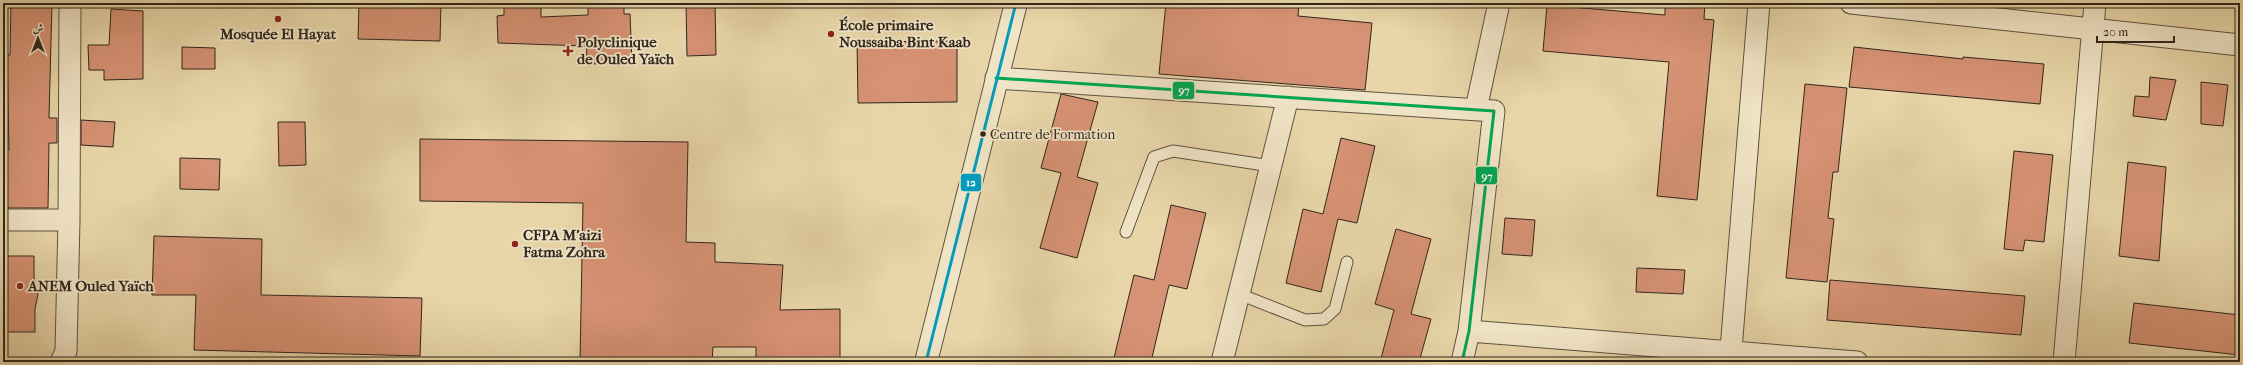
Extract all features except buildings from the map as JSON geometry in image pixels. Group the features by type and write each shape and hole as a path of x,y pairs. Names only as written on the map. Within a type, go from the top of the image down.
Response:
{"street":[{"path":"61,362 66,351 70,220 70,3"},
{"path":"926,362 1016,3"},
{"path":"1476,109 1499,3"},
{"path":"1730,357 1759,3"},
{"path":"1851,3 1927,7 2093,30 2240,45"},
{"path":"2064,362 2095,3"},
{"path":"996,78 1494,111 1469,331 1462,362"},
{"path":"1222,362 1288,97"},
{"path":"3,220 70,220"},
{"path":"1469,331 1730,357 1857,362"}],"lane":[{"path":"1126,232 1154,157 1173,151 1271,166"},
{"path":"1238,294 1305,320 1324,319 1335,309 1347,262"}],"path":[{"path":"3,361 61,362"}],"transit line":[{"name":"12","path":"926,362 1016,3"},
{"name":"97","path":"996,78 1494,111 1469,331 1462,362"}],"place":[{"name":"Mosquée El Hayat","path":"278,19"},
{"name":"École primaire Noussaiba Bint Kaab","path":"831,34"},
{"name":"Polyclinique de Ouled Yaïch","path":"568,51"},
{"name":"Centre de Formation","path":"983,134"},
{"name":"CFPA M'aizi Fatma Zohra","path":"515,244"},
{"name":"ANEM Ouled Yaïch","path":"20,286"}]}
